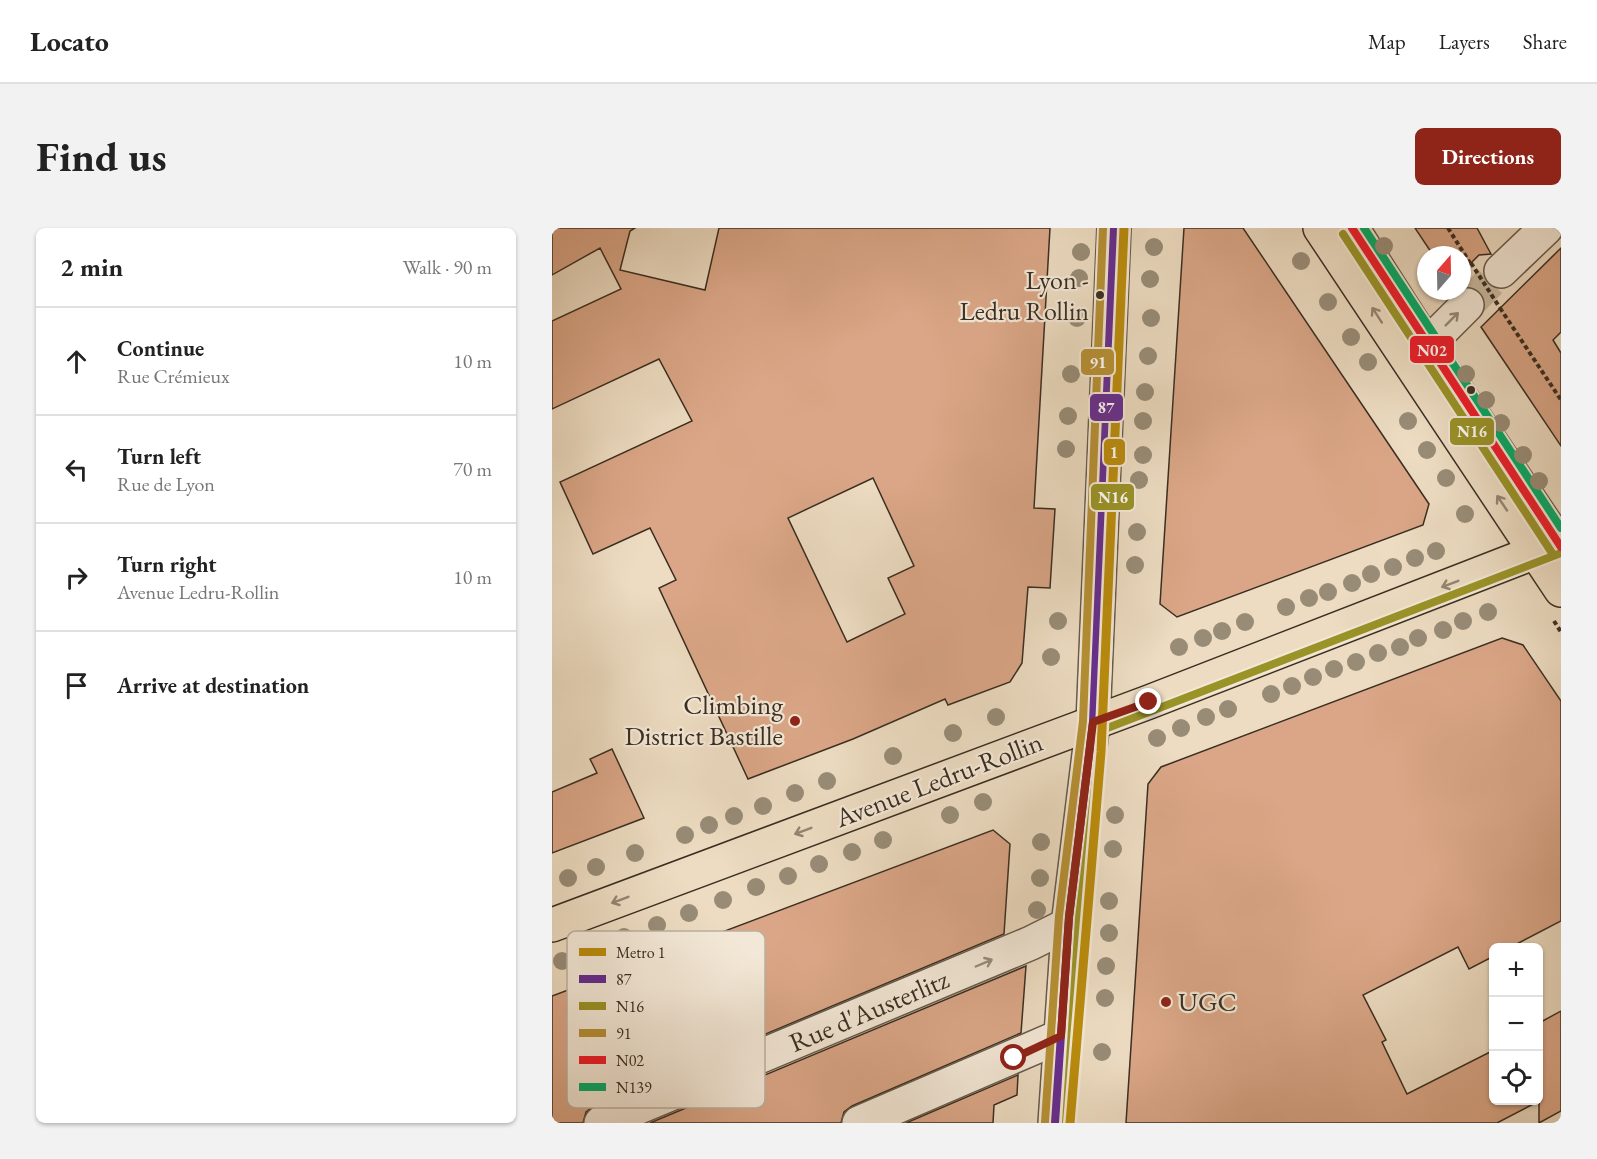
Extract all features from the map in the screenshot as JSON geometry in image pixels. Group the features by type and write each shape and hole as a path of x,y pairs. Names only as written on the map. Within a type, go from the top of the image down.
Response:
{"main road":[{"path":"1320,228 1418,355 1554,546 1561,590"},
{"name":"Avenue Ledru-Rollin","path":"552,925 1554,546"}],"street":[{"path":"1055,1123 1068,924 1093,722 1114,228"},
{"path":"1352,228 1418,355 1467,305"},
{"path":"1486,267 1545,228"},
{"name":"Rue d'Austerlitz","path":"765,1054 1031,943 1068,924"},
{"path":"859,1123 1061,1036"},
{"name":"Rue d'Austerlitz","path":"601,1123 637,1108"}],"path":[{"path":"1448,228 1486,267 1500,308 1561,400"}],"building":[{"path":"552,228 635,228 630,231 620,270 705,290 719,228 1050,228 1034,508 1055,509 1050,588 1028,587 1022,663 1010,682 948,705 945,699 853,739 748,779 659,588 676,580 650,528 593,554 560,482 692,421 659,359 552,409 552,321 621,289 600,248 552,275","holes":["873,478 914,566 888,578 905,614 847,642 788,518"]},
{"path":"1184,228 1243,228 1429,504 1423,525 1177,617 1160,604"},
{"path":"1415,228 1477,228 1491,254 1479,255 1471,263 1471,246 1427,246"},
{"path":"1561,248 1561,332 1553,340 1561,353 1561,446 1481,327"},
{"path":"1502,638 1523,645 1561,701 1561,921 1519,943 1489,943 1489,959 1469,969 1458,947 1363,995 1386,1040 1382,1042 1407,1094 1489,1053 1489,1105 1531,1105 1497,1123 1126,1123 1148,784 1161,767"},
{"path":"612,749 644,818 552,853 552,792 597,773 590,759"},
{"path":"993,830 1010,844 1004,934 765,1034 765,931 725,931"},
{"path":"1026,966 1021,1033 852,1106 844,1112 841,1123 650,1123 686,1108 765,1108 765,1075"},
{"path":"567,990 567,1108 591,1108 586,1112 583,1123 552,1123 552,996"},
{"path":"1561,1011 1561,1111 1539,1123 1539,1105 1543,1105 1543,1021"},
{"path":"1018,1075 1017,1095 994,1105 993,1123 906,1123"}],"tunnel":[{"path":"1467,305 1501,271"}],"metro line":[{"name":"1","path":"1070,1123 1101,752 1124,228"}],"transit line":[{"name":"91","path":"1045,1122 1059,916 1083,721 1103,228"},
{"name":"87","path":"1055,1123 1069,917 1093,722 1114,228"},
{"name":"N16","path":"1066,1123 1079,918 1103,722 1124,228"},
{"name":"N02","path":"1352,228 1561,547"},
{"name":"N139","path":"1364,228 1561,528"},
{"name":"N16","path":"1343,234 1552,553"},
{"name":"N16","path":"1097,732 1561,553"}],"place":[{"name":"Lyon - Ledru Rollin","path":"1100,295"},
{"name":"Climbing District Bastille","path":"795,721"},
{"name":"UGC","path":"1166,1002"}],"route":[{"path":"1014,1058 1061,1036 1069,917 1093,722 1149,702"}]}
